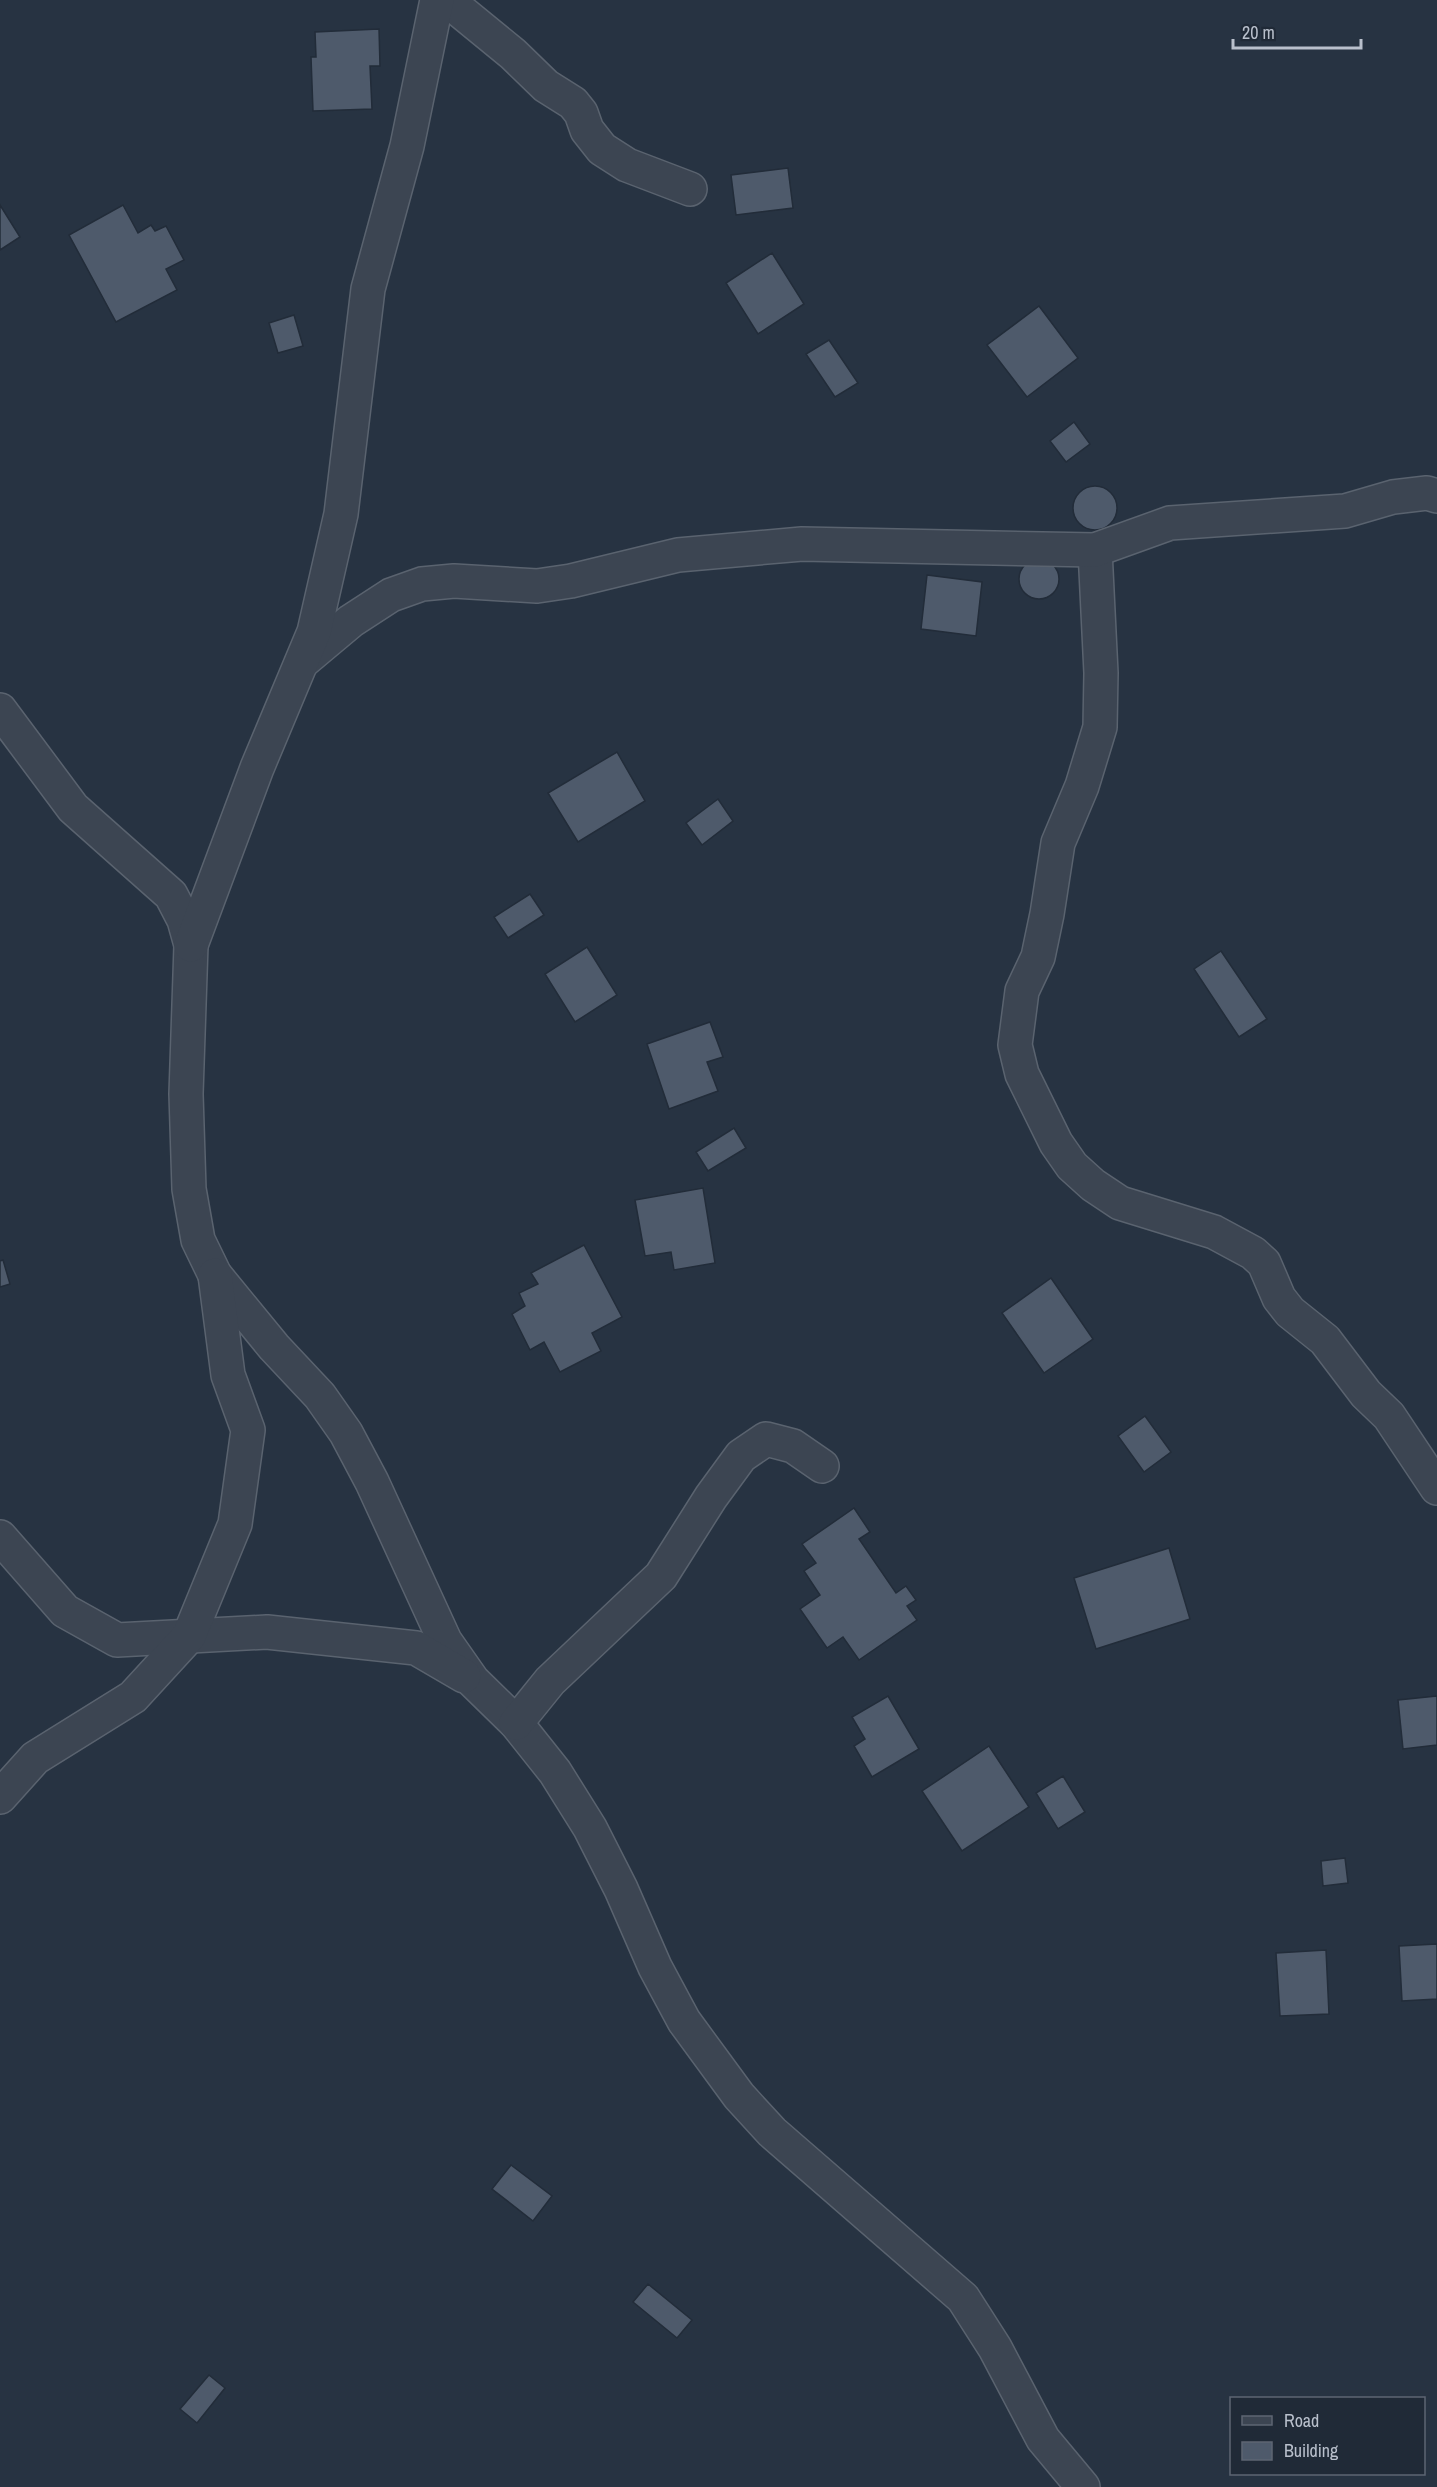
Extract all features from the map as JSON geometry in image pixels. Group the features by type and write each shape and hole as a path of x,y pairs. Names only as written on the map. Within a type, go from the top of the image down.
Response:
{"street":[{"path":"191,945 257,768 314,632 342,514 368,289 407,146 437,0"},
{"path":"447,0 513,54 546,86 573,103 581,113 587,130 602,149 627,165 690,189"},
{"path":"302,662 351,621 391,595 422,584 454,581 537,586 678,555 802,544 1095,550 1170,523 1345,511 1393,497 1427,493 1437,495"},
{"path":"1095,550 1101,673 1100,727 1082,786 1058,843 1038,957 1022,992 1015,1046 1022,1074 1056,1143 1072,1166 1094,1185 1120,1203 1214,1233 1253,1253 1264,1263 1279,1298 1290,1312 1325,1340 1366,1394 1389,1416 1437,1488"},
{"path":"0,710 73,808 171,895 184,920 191,945 186,1094 189,1189 198,1240 215,1275 274,1347 320,1396 346,1433 372,1482 445,1641 473,1681 516,1723 555,1772 590,1828 621,1889 655,1966 684,2021 732,2087 772,2132 963,2298 995,2348 1043,2439 1083,2487"},
{"path":"0,1797 35,1758 133,1697 189,1636 235,1524 248,1430 228,1375 215,1275"},
{"path":"516,1723 550,1681 661,1576 711,1497 741,1456 766,1439 793,1446 822,1466"},
{"path":"0,1537 65,1611 117,1640 267,1632 416,1648 473,1681"}],"building":[{"path":"379,29 380,66 370,66 372,109 313,111 311,57 316,57 315,32"},
{"path":"788,168 793,208 736,215 731,175"},
{"path":"0,205 20,237 0,250"},
{"path":"123,205 138,233 151,225 155,231 166,226 184,260 166,269 177,290 116,322 69,235"},
{"path":"772,253 804,304 758,334 726,283"},
{"path":"1039,306 1078,358 1027,397 987,345"},
{"path":"294,315 303,346 278,353 269,323"},
{"path":"829,340 858,383 835,397 806,354"},
{"path":"1074,422 1090,444 1066,462 1050,441"},
{"path":"1095,486 1104,487 1111,492 1116,499 1116,517 1111,524 1104,529 1095,530 1086,529 1079,524 1074,517 1073,508 1074,499 1079,492 1086,487"},
{"path":"1039,559 1053,565 1059,579 1053,593 1039,599 1025,593 1019,579 1025,565"},
{"path":"927,575 982,582 976,636 921,629"},
{"path":"617,752 645,801 578,842 548,793"},
{"path":"718,799 733,821 702,845 686,823"},
{"path":"530,894 544,915 508,938 494,917"},
{"path":"587,947 617,995 575,1022 545,974"},
{"path":"1221,951 1267,1019 1239,1037 1194,969"},
{"path":"710,1022 723,1057 707,1062 718,1091 669,1109 647,1044"},
{"path":"734,1128 746,1148 708,1171 696,1152"},
{"path":"703,1188 715,1263 674,1270 671,1252 645,1256 635,1200"},
{"path":"584,1245 622,1317 592,1333 601,1351 560,1372 544,1342 530,1350 512,1314 525,1306 519,1293 538,1284 531,1273"},
{"path":"3,1260 10,1284 0,1287 0,1261"},
{"path":"1051,1278 1093,1339 1044,1373 1002,1313"},
{"path":"1145,1416 1171,1452 1144,1472 1118,1436"},
{"path":"854,1508 870,1532 859,1539 896,1593 906,1586 916,1600 907,1606 917,1620 859,1660 843,1637 827,1648 800,1609 820,1595 804,1571 816,1563 802,1544"},
{"path":"1169,1548 1190,1619 1096,1649 1074,1578"},
{"path":"888,1696 919,1749 872,1777 854,1746 865,1739 852,1717"},
{"path":"1437,1696 1437,1745 1403,1749 1398,1700"},
{"path":"989,1746 1029,1807 962,1851 922,1791"},
{"path":"1063,1776 1085,1812 1058,1829 1036,1793"},
{"path":"1345,1858 1348,1883 1323,1886 1321,1861"},
{"path":"1437,1944 1437,1999 1402,2001 1399,1946"},
{"path":"1326,1950 1329,2014 1280,2016 1276,1953"},
{"path":"511,2165 552,2196 533,2221 492,2189"},
{"path":"648,2284 692,2320 677,2338 633,2302"},
{"path":"209,2375 225,2388 197,2423 180,2409"}]}
